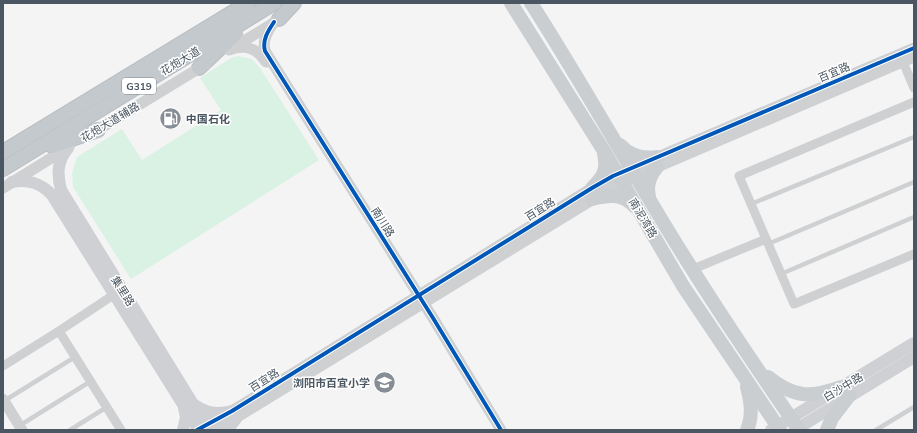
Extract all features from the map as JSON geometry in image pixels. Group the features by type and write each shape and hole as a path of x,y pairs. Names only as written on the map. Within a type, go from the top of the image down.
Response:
{"highway":[{"name":"花炮大道","path":"3,152 248,3"},
{"name":"花炮大道","path":"3,169 274,3"},
{"path":"277,21 294,3"},
{"path":"199,68 253,16"},
{"path":"27,154 98,130"}],"main road":[{"name":"南泥湾路","path":"511,3 602,148 683,286 743,376 776,429"},
{"name":"南泥湾路","path":"531,3 615,140 649,200 796,426"},
{"path":"615,140 622,148 634,156 657,162 648,181 647,188 649,200"},
{"name":"集里路","path":"68,148 63,154 59,167 58,175 61,190 204,429"},
{"path":"602,148 605,156 606,169 592,193 606,196 616,196 627,200 637,209"},
{"name":"集里路","path":"8,185 21,180 35,182 52,195 115,294 188,403"},
{"name":"白沙中路","path":"776,429 796,426 914,343"},
{"name":"白沙中路","path":"845,392 914,357"},
{"path":"758,369 778,385 794,393 812,394 831,391 845,392 827,430"},
{"path":"743,376 751,402 751,418 747,430"},
{"path":"183,430 188,403 211,413 234,415 227,430"}],"street":[{"name":"花炮大道辅路","path":"8,185 277,21"},
{"name":"南川路","path":"277,21 270,28 265,38 265,51 405,278"},
{"name":"南川路","path":"229,50 242,46 250,48 256,50 264,60 419,300 496,430"},
{"name":"百宜路","path":"657,162 914,48"},
{"name":"百宜路","path":"204,429 234,415 592,193 620,178 914,57"},
{"path":"903,62 914,88"},
{"path":"914,102 739,176 794,304 914,254"},
{"path":"693,269 767,242"},
{"path":"405,278 420,284 442,286 435,304 433,323 417,314 400,311 405,296 405,278"},
{"path":"3,366 115,294"},
{"name":"南川路","path":"433,323 501,430"},
{"path":"59,331 121,430"},
{"path":"3,402 19,429"}],"lane":[{"path":"751,204 914,137"},
{"path":"767,242 914,182"},
{"path":"781,274 914,217"},
{"path":"3,402 75,357"},
{"path":"19,429 91,382"},
{"path":"70,430 106,407"},
{"path":"876,430 914,407"}],"green space":[{"path":"238,56 252,59 260,68 319,160 131,279 73,187 72,173 77,157 122,129 142,160 221,110 200,78 231,58"}],"cycle path":[{"path":"274,22 265,39 265,51 433,318 501,430"},
{"path":"197,430 232,411 613,176 914,48"}],"place":[{"name":"中国石化","path":"171,119"},
{"name":"浏阳市百宜小学","path":"385,383"}]}
